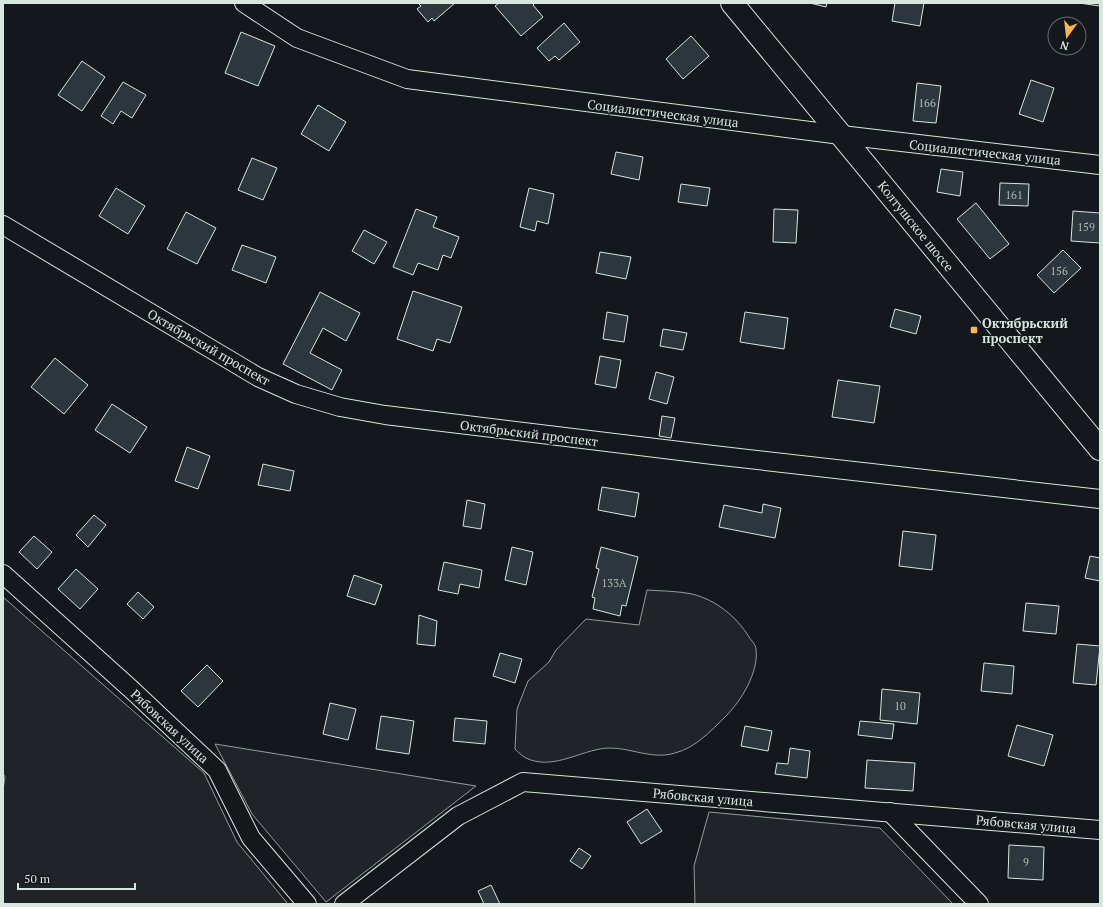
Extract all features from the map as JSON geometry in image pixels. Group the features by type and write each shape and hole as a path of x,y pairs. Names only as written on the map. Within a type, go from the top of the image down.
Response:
{"main road":[{"name":"Колтушское шоссе","path":"732,3 1100,449"}],"street":[{"name":"Социалистическая улица","path":"244,3 297,38 407,79 841,135 1100,165"},
{"name":"Октябрьский проспект","path":"3,225 258,377 296,394 340,407 385,415 713,455 1100,498"},
{"name":"Рябовская улица","path":"3,574 132,690 216,770 252,838 307,904"},
{"name":"Рябовская улица","path":"344,904 458,816 523,782 1100,830"},
{"path":"890,812 980,904"}],"shaded area":[{"path":"647,590 681,592 709,600 725,610 744,629 756,649 755,667 748,686 732,710 696,743 682,751 666,755 647,754 609,748 591,751 563,760 544,762 535,761 523,756 515,749 517,709 528,681 549,662 556,650 586,619 639,625"},
{"path":"3,597 204,773 237,842 288,904 3,904 3,790 5,777 3,773"},
{"path":"215,744 476,786 326,902 252,814"},
{"path":"709,812 880,828 953,904 695,904 694,866"}],"building":[{"path":"418,3 455,3 434,21 432,18 428,22 417,9 421,6"},
{"path":"499,3 535,3 533,5 543,17 521,36 495,6"},
{"path":"810,3 827,3 826,7"},
{"path":"895,3 924,3 920,26 892,21"},
{"path":"1079,3 1100,3 1100,6"},
{"path":"564,23 580,42 559,60 555,56 549,61 537,48"},
{"path":"241,32 275,46 258,86 225,73"},
{"path":"691,36 709,56 683,79 666,59"},
{"path":"82,61 105,77 82,111 58,95"},
{"path":"1031,80 1054,88 1043,122 1019,114"},
{"path":"123,82 146,95 132,118 121,111 113,124 101,116"},
{"path":"917,83 941,86 936,123 913,121"},
{"path":"318,105 346,122 329,151 301,134"},
{"path":"616,152 643,157 639,180 611,174"},
{"path":"252,158 277,168 263,200 238,190"},
{"path":"941,169 963,172 960,196 937,192"},
{"path":"1000,183 1029,184 1028,206 999,205"},
{"path":"681,184 710,188 707,206 678,202"},
{"path":"116,188 145,206 128,234 99,216"},
{"path":"529,188 554,194 548,224 537,221 535,231 520,227"},
{"path":"976,203 1009,244 990,259 957,219"},
{"path":"416,209 437,217 433,227 459,237 451,258 443,255 438,270 418,263 413,275 393,267"},
{"path":"774,209 798,210 796,243 773,242"},
{"path":"1073,211 1100,213 1100,243 1071,241"},
{"path":"186,212 216,228 197,264 167,249"},
{"path":"364,230 387,242 374,264 352,251"},
{"path":"242,245 276,257 266,283 232,270"},
{"path":"1063,250 1081,268 1054,293 1037,275"},
{"path":"600,252 631,257 626,279 596,273"},
{"path":"413,291 462,307 450,343 437,339 433,351 397,339"},
{"path":"320,292 360,313 346,341 323,328 310,353 342,370 332,390 283,364"},
{"path":"895,309 921,316 916,334 890,327"},
{"path":"607,312 628,316 624,342 603,339"},
{"path":"745,312 788,318 784,349 740,342"},
{"path":"663,329 687,333 683,350 660,346"},
{"path":"600,356 621,360 616,388 595,384"},
{"path":"55,358 88,385 64,414 31,387"},
{"path":"656,372 674,377 667,404 649,399"},
{"path":"838,380 880,386 874,423 832,417"},
{"path":"112,404 147,427 130,453 95,430"},
{"path":"662,416 675,418 671,438 659,436"},
{"path":"187,447 210,456 198,489 175,481"},
{"path":"263,464 294,471 290,491 258,485"},
{"path":"602,487 639,493 635,517 598,510"},
{"path":"467,500 485,504 481,529 463,526"},
{"path":"763,504 781,508 775,538 719,527 724,505 762,513"},
{"path":"94,515 106,525 88,547 76,535"},
{"path":"903,531 936,535 932,570 899,566"},
{"path":"34,536 52,552 37,569 19,552"},
{"path":"512,547 533,552 526,585 505,580"},
{"path":"601,547 638,557 626,606 622,605 620,616 593,609 595,598 592,597 599,569 596,568"},
{"path":"1090,556 1100,558 1100,581 1085,578"},
{"path":"444,562 482,570 479,588 460,584 458,594 438,590"},
{"path":"76,569 98,589 80,609 58,589"},
{"path":"354,575 382,585 375,605 347,596"},
{"path":"138,592 154,607 143,619 127,604"},
{"path":"1026,603 1059,606 1056,634 1023,631"},
{"path":"419,615 437,621 435,646 417,644"},
{"path":"1077,644 1100,646 1096,685 1073,683"},
{"path":"500,653 522,659 515,683 493,676"},
{"path":"984,663 1014,666 1012,694 981,691"},
{"path":"207,665 223,681 198,707 181,691"},
{"path":"882,689 920,693 917,724 880,720"},
{"path":"330,703 356,709 348,740 323,734"},
{"path":"381,716 414,721 409,754 376,749"},
{"path":"455,718 487,721 485,744 453,741"},
{"path":"860,721 894,724 892,739 858,735"},
{"path":"1017,725 1053,735 1044,766 1008,756"},
{"path":"745,726 772,731 768,751 741,746"},
{"path":"790,748 810,751 807,778 775,774 777,763 788,764"},
{"path":"867,760 915,763 913,791 865,788"},
{"path":"647,809 662,831 641,844 627,822"},
{"path":"1009,845 1044,847 1043,880 1008,878"},
{"path":"579,848 591,856 582,869 570,861"},
{"path":"491,885 500,904 484,904 478,891"}],"place":[{"name":"Октябрьский проспект","path":"974,330"}]}
